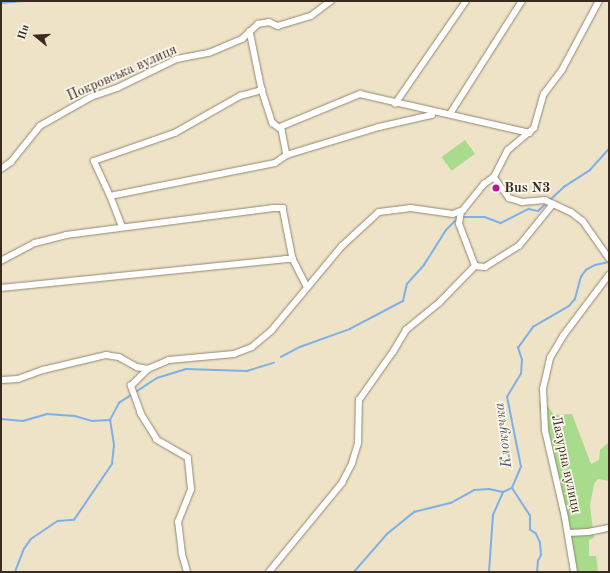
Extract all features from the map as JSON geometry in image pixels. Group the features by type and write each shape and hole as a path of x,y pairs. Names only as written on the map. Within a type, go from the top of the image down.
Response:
{"street":[{"name":"Покровська вулиця","path":"1,169 11,162 40,126 58,114 177,59 209,54 242,38 258,24 269,22 278,26 311,16 331,1"},
{"path":"395,104 466,1"},
{"path":"450,114 522,1"},
{"path":"475,266 460,224 460,214 494,177 508,150 530,133 537,123 544,94 562,70 599,1"},
{"path":"250,31 262,90 273,122 280,127 287,155"},
{"path":"122,227 94,161 175,134 240,96 262,90"},
{"path":"280,127 360,94 395,104 450,114 530,133"},
{"path":"110,196 275,163 287,155 379,127 432,115 433,112"},
{"path":"494,177 509,198 522,202 545,200 563,207 583,221 609,258"},
{"path":"475,266 485,267 519,246 552,203"},
{"path":"1,261 35,243 66,235 283,208 292,260 307,286"},
{"path":"187,572 182,554 178,522 191,489 188,458 157,440 141,414 131,386 148,369 176,358 234,354 252,347 272,330 307,286 342,246 380,212 411,208 460,214"},
{"path":"1,288 241,262 292,260"},
{"path":"269,572 328,501 349,471 358,443 359,400 393,352 406,330 439,303 475,266"},
{"name":"Лазурна вулиця","path":"574,572 568,533 545,431 543,389 550,358 563,336 609,275"},
{"path":"1,380 18,379 43,370 106,355 119,357 137,367 148,369"},
{"name":"Лазурна вулиця","path":"568,533 609,528"}],"green space":[{"path":"465,140 475,154 452,171 442,157"},
{"path":"539,402 545,402 554,415 572,414 591,464 599,460 600,450 609,442 609,481 598,479 594,484 590,506 594,538 589,540 589,556 596,556 598,572 573,572 544,438"}],"waterway":[{"path":"1,3 26,1"},
{"path":"549,201 564,187 590,170 609,149"},
{"path":"463,217 485,217 501,223 529,209 538,211 547,203"},
{"path":"281,357 300,347 350,329 403,301 407,284 424,265 446,230 457,219"},
{"name":"Клокучка","path":"537,572 538,561 541,555 540,543 536,534 530,530 530,516 512,488 521,467 507,397 521,374 522,360 518,348 533,327 569,306 575,299 581,277 586,270 595,265 609,262"},
{"path":"15,572 24,549 31,539 58,521 74,520 112,464 114,445 110,420 119,403 157,378 186,369 247,371 274,363"},
{"path":"1,419 23,421 47,414 75,416 92,421 109,420"},
{"path":"354,572 387,534 414,512 451,503 474,490 489,489 503,492 512,488"},
{"path":"489,572 493,515 503,493"}],"place":[{"name":"Bus N3","path":"496,188"}]}
